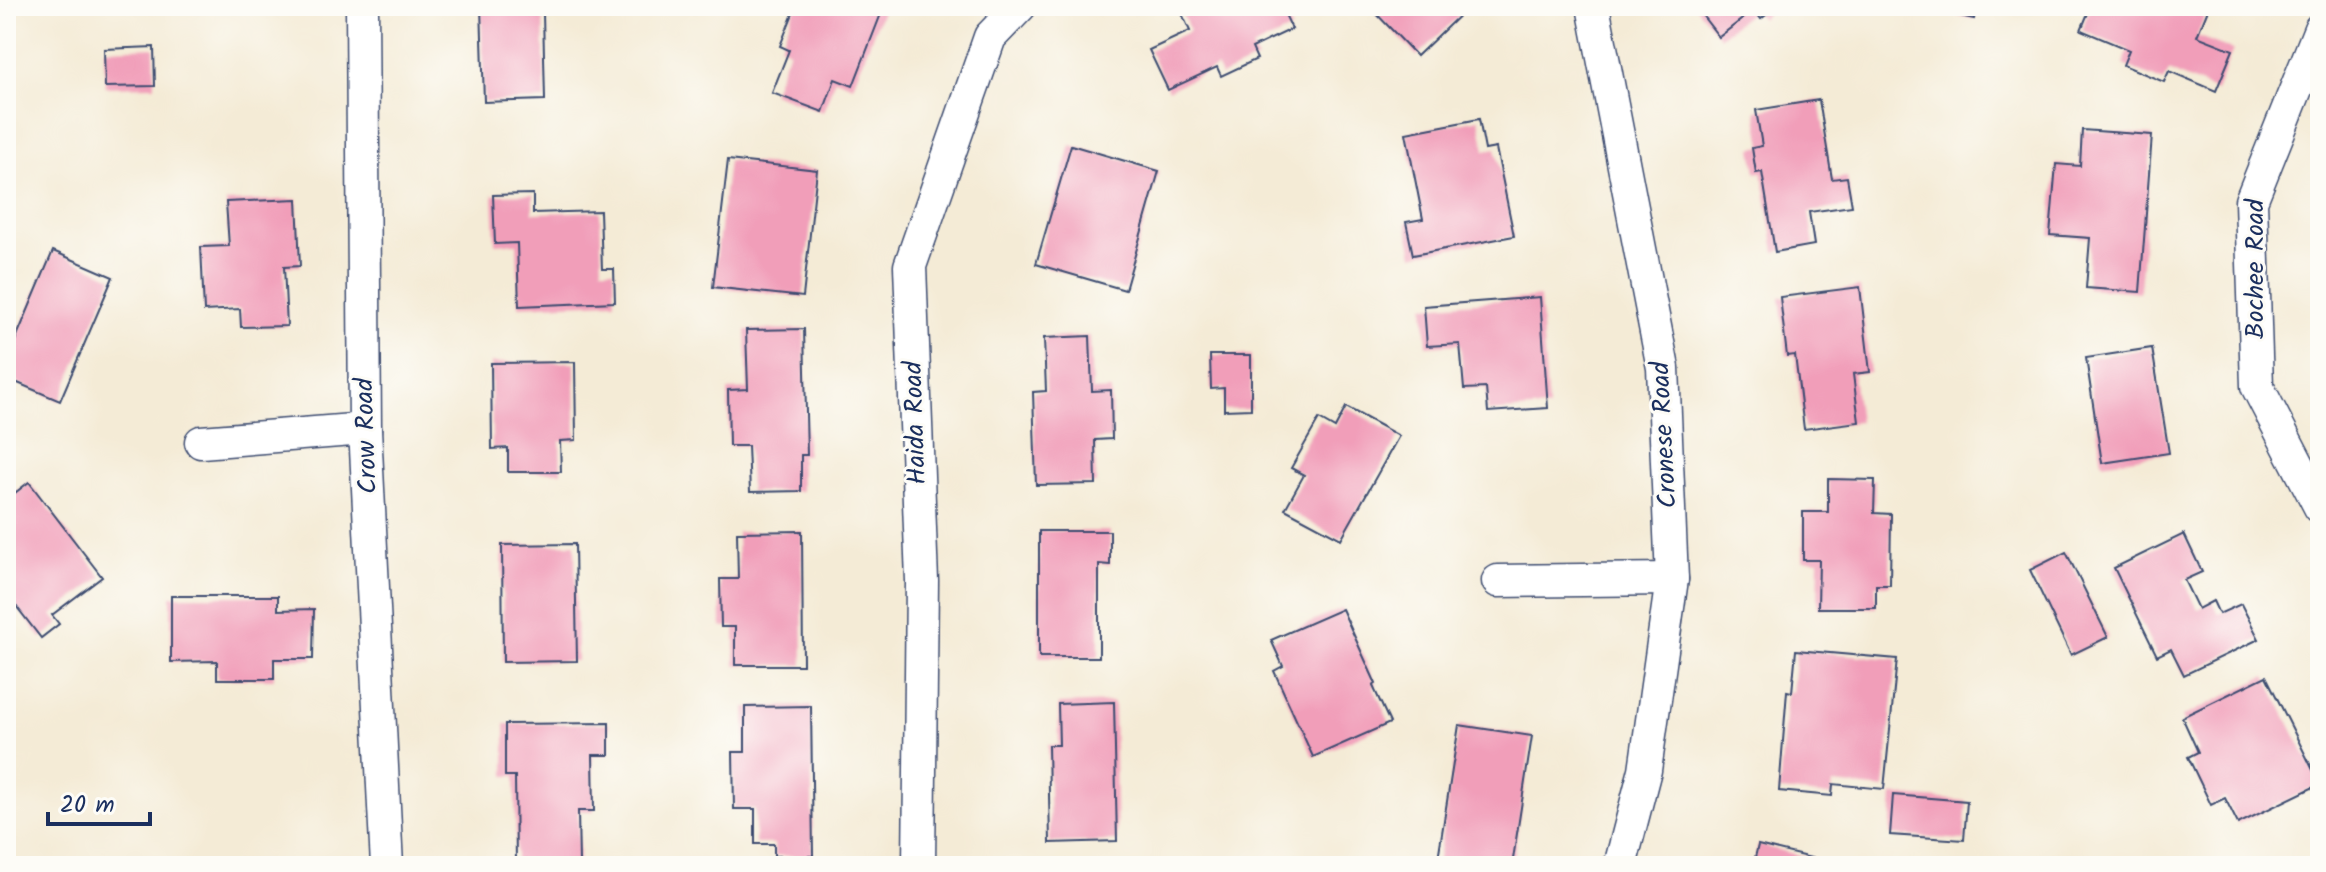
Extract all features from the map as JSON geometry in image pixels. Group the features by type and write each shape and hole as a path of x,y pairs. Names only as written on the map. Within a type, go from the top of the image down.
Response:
{"street":[{"name":"Crow Road","path":"362,6 365,429 387,866"},
{"name":"Haida Road","path":"919,866 922,581 910,266 990,37 1020,6"},
{"name":"Cronese Road","path":"1593,6 1663,368 1672,579 1645,770 1620,866"},
{"name":"Bochee Road","path":"2320,29 2251,201 2257,386 2320,507"},
{"path":"201,442 365,429"},
{"path":"1498,581 1672,579"}],"building":[{"path":"187,6 277,6 277,9 187,12"},
{"path":"481,6 538,6 538,13 543,13 545,100 484,102"},
{"path":"796,6 884,6 853,86 835,79 823,112 772,93 789,50 780,46"},
{"path":"1199,6 1281,6 1292,29 1252,48 1257,59 1221,76 1217,67 1168,90 1149,50 1190,31 1182,14"},
{"path":"1369,6 1469,6 1417,56"},
{"path":"1695,6 1777,6 1761,19 1754,10 1719,37"},
{"path":"1915,6 1977,6 1974,19"},
{"path":"2091,6 2200,6 2208,9 2197,36 2233,50 2216,91 2169,71 2164,82 2123,65 2129,50 2081,30"},
{"path":"154,47 155,86 105,87 104,49"},
{"path":"1819,100 1832,179 1847,177 1852,206 1809,212 1814,245 1775,252 1762,172 1756,173 1752,148 1762,146 1756,110"},
{"path":"1479,119 1485,150 1496,148 1514,236 1413,255 1406,222 1423,219 1406,133"},
{"path":"2082,130 2152,135 2140,292 2086,288 2090,238 2050,235 2056,164 2080,166"},
{"path":"1071,145 1159,171 1125,290 1036,264"},
{"path":"728,160 817,170 803,297 713,287"},
{"path":"533,194 533,213 600,211 602,269 614,269 615,302 519,306 517,243 495,244 493,195"},
{"path":"297,199 300,266 284,267 287,326 241,327 240,309 204,311 201,247 229,246 226,202"},
{"path":"53,251 113,277 60,401 6,378 6,362"},
{"path":"1860,287 1870,372 1853,374 1859,422 1804,429 1795,355 1787,356 1780,297"},
{"path":"1540,297 1548,408 1488,412 1486,388 1464,389 1460,344 1427,346 1424,306"},
{"path":"804,329 807,455 801,455 801,491 750,492 748,446 729,446 728,390 748,389 746,330"},
{"path":"1090,336 1092,391 1111,390 1112,439 1095,440 1096,484 1036,485 1033,392 1046,391 1044,338"},
{"path":"2152,348 2169,453 2102,463 2086,358"},
{"path":"1210,355 1251,355 1251,409 1224,410 1224,388 1211,389"},
{"path":"575,362 576,440 560,441 561,472 508,472 508,448 492,449 491,363"},
{"path":"1346,407 1399,436 1341,539 1285,509 1304,475 1291,468 1319,419 1335,428"},
{"path":"1828,479 1875,480 1874,513 1891,514 1890,585 1876,585 1876,608 1818,608 1819,560 1803,560 1803,512 1828,512"},
{"path":"29,482 102,577 52,615 59,624 41,638 6,593 6,500"},
{"path":"802,531 803,665 735,665 735,627 721,627 720,579 738,579 737,532"},
{"path":"1039,531 1110,531 1110,565 1099,564 1099,657 1039,657"},
{"path":"2184,534 2202,572 2184,580 2198,609 2213,601 2219,614 2241,604 2259,639 2184,675 2171,649 2157,656 2114,568"},
{"path":"575,544 577,661 503,662 502,545"},
{"path":"2066,552 2108,637 2071,655 2030,570"},
{"path":"171,596 278,596 278,610 314,609 313,659 274,659 274,679 217,679 217,661 171,662"},
{"path":"1342,609 1390,723 1313,757 1274,671 1283,666 1271,640"},
{"path":"1796,650 1897,659 1884,789 1833,784 1832,796 1779,791 1787,691 1792,692"},
{"path":"2266,676 2320,784 2238,824 2225,798 2211,805 2188,757 2198,752 2182,717"},
{"path":"1114,702 1117,841 1050,843 1048,745 1059,745 1058,704"},
{"path":"811,706 813,856 774,856 774,844 755,844 755,809 734,809 733,752 745,752 745,707"},
{"path":"609,723 609,755 593,755 594,811 578,811 579,863 516,863 515,776 505,776 505,724"},
{"path":"1459,725 1532,736 1512,866 1437,865"},
{"path":"1893,795 1967,801 1964,840 1890,835"},
{"path":"1758,845 1815,859 1813,866 1753,866"}]}
